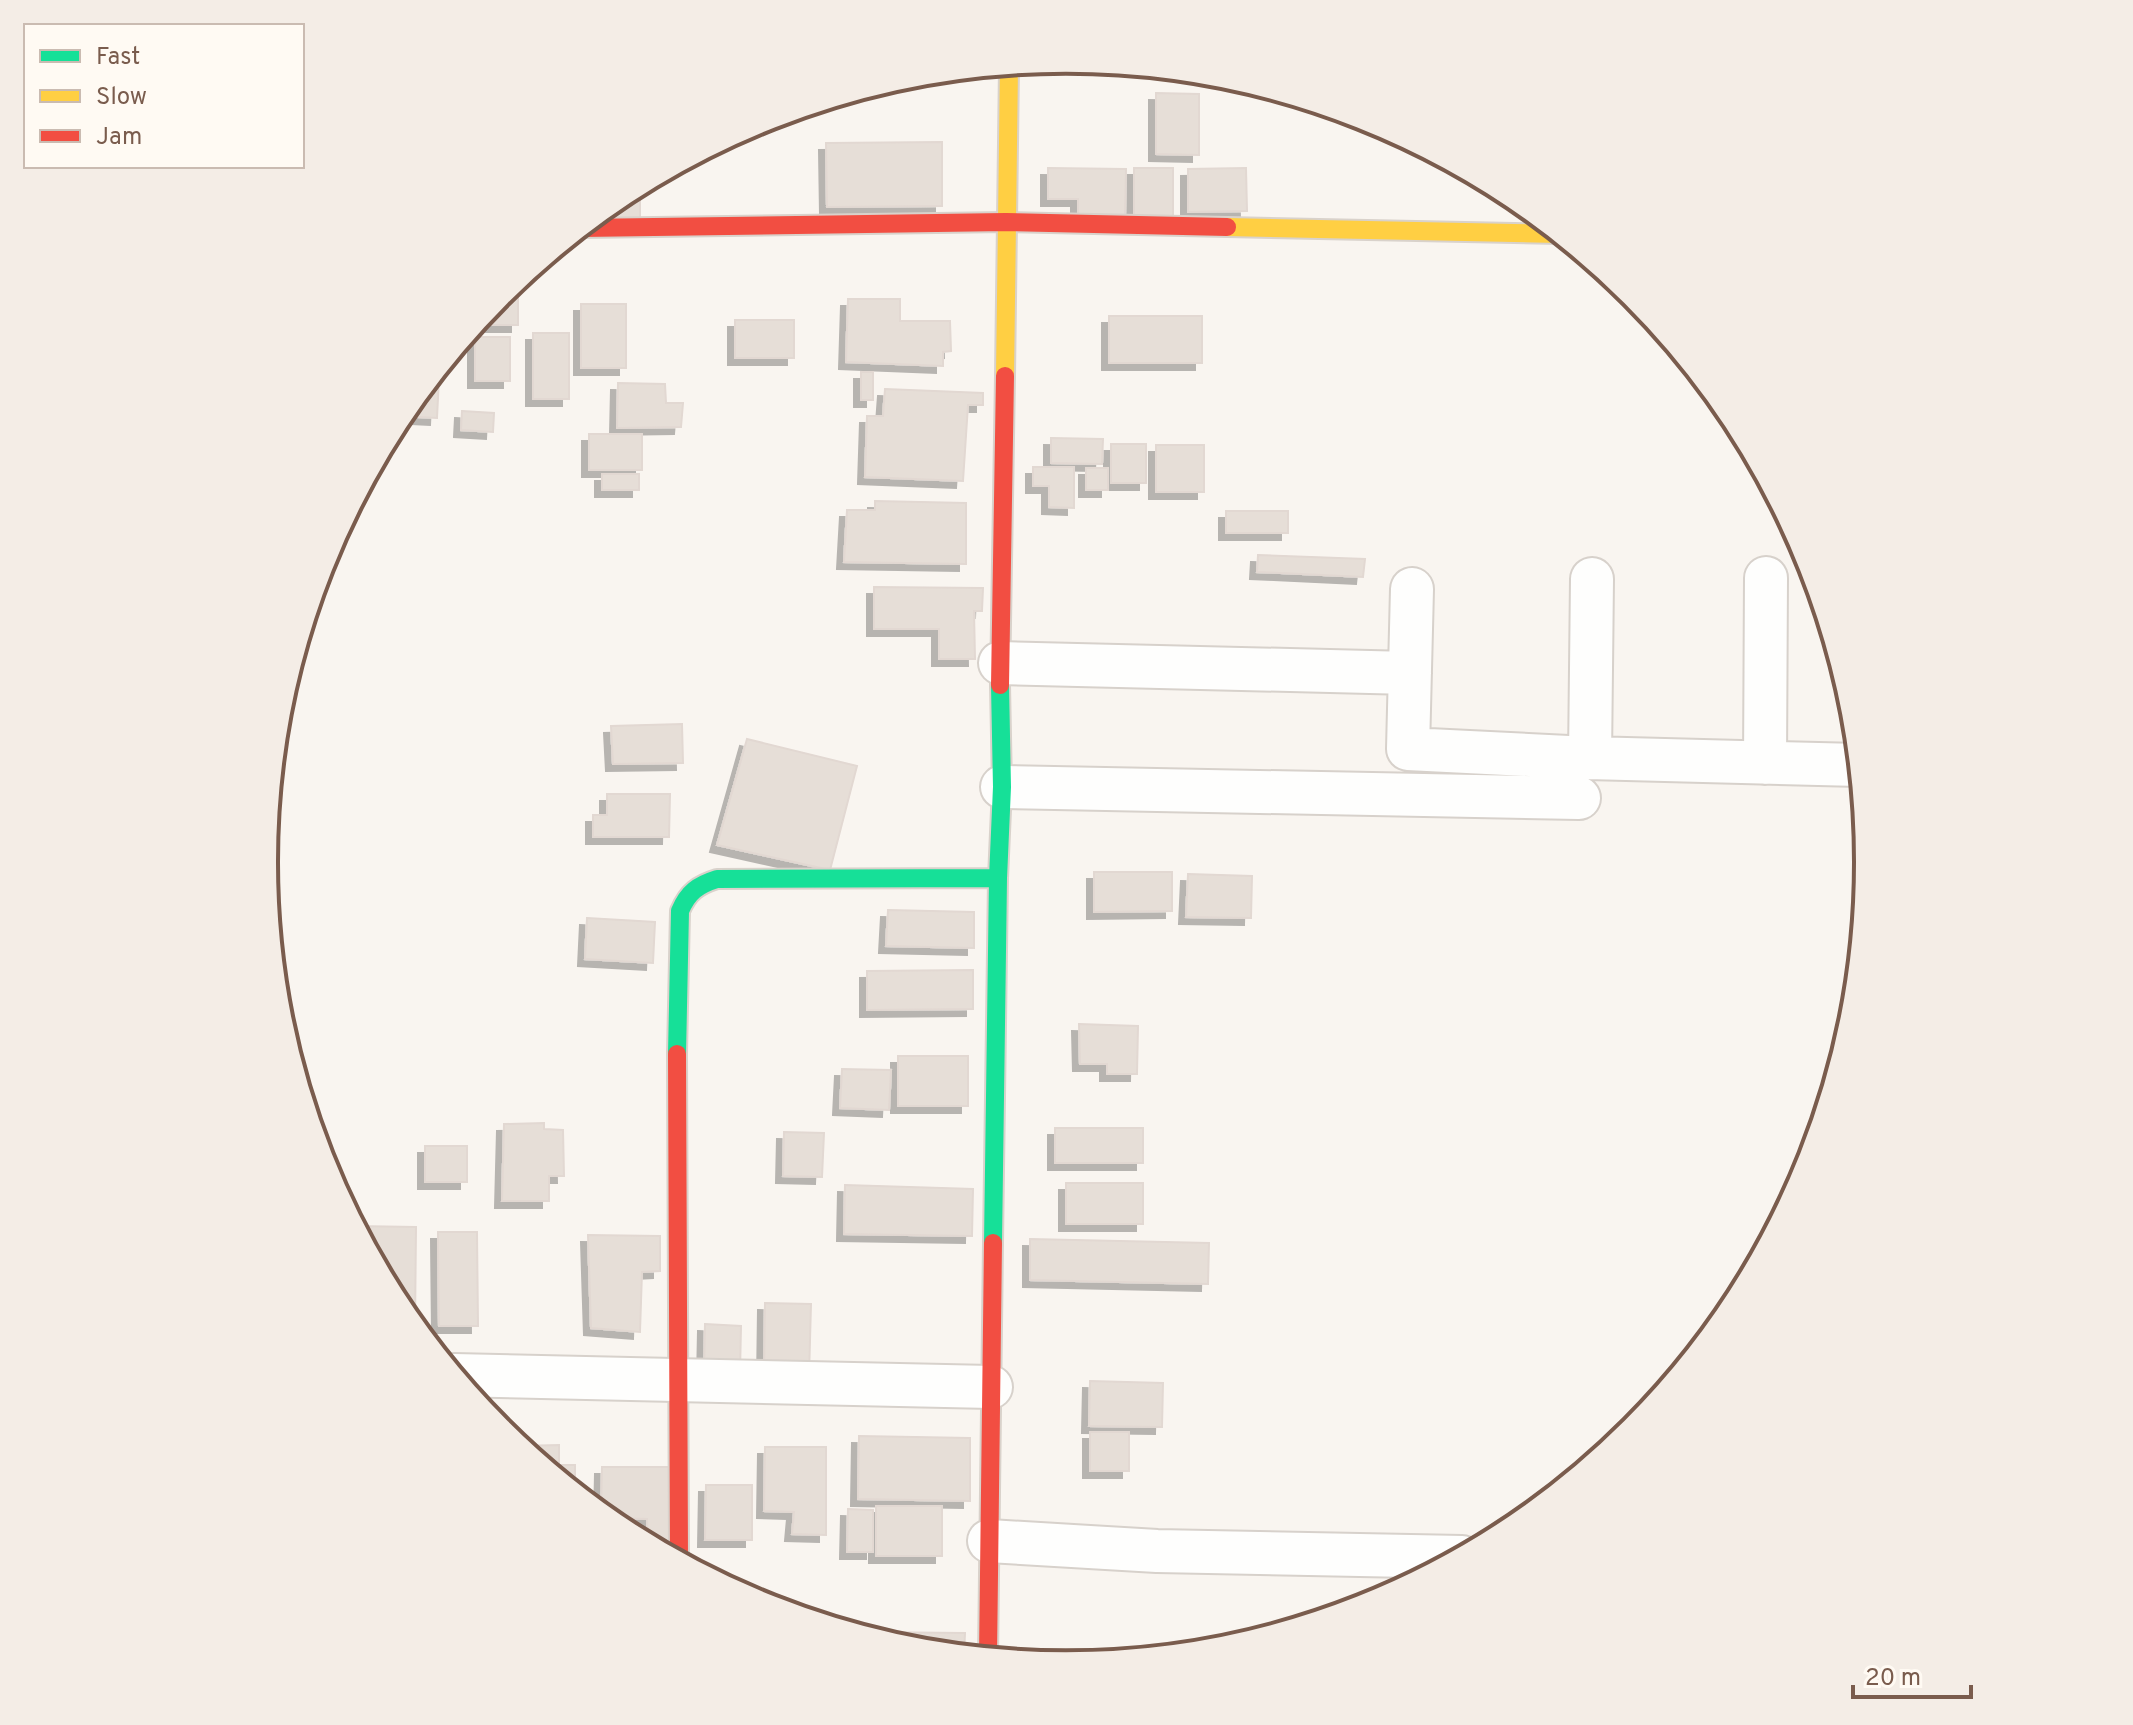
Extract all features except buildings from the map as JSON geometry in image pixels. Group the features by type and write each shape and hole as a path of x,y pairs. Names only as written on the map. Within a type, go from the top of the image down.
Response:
{"street":[{"path":"988,1646 998,878 1002,787 1000,663 1009,77"},
{"path":"599,228 1006,222 1542,234"},
{"path":"1765,763 1766,578"},
{"path":"1590,758 1592,579"},
{"path":"1412,589 1408,749 1590,758 1848,765"},
{"path":"1000,663 1410,673"},
{"path":"1002,787 1579,798"},
{"path":"679,1549 676,1132 680,911 688,892 717,879 998,878"},
{"path":"468,1375 991,1387"},
{"path":"989,1541 1157,1551 1440,1557"}],"traffic: fast":[{"path":"993,1243 1002,787 1000,685"},
{"path":"677,1054 680,911 690,894 704,884 717,879 998,878"}],"traffic: slow":[{"path":"1005,376 1009,77"},
{"path":"1227,227 1542,234"}],"traffic: jam":[{"path":"599,228 1006,222 1227,227"},
{"path":"1000,685 1005,376"},
{"path":"677,1054 679,1549"},
{"path":"988,1646 993,1243"}]}
